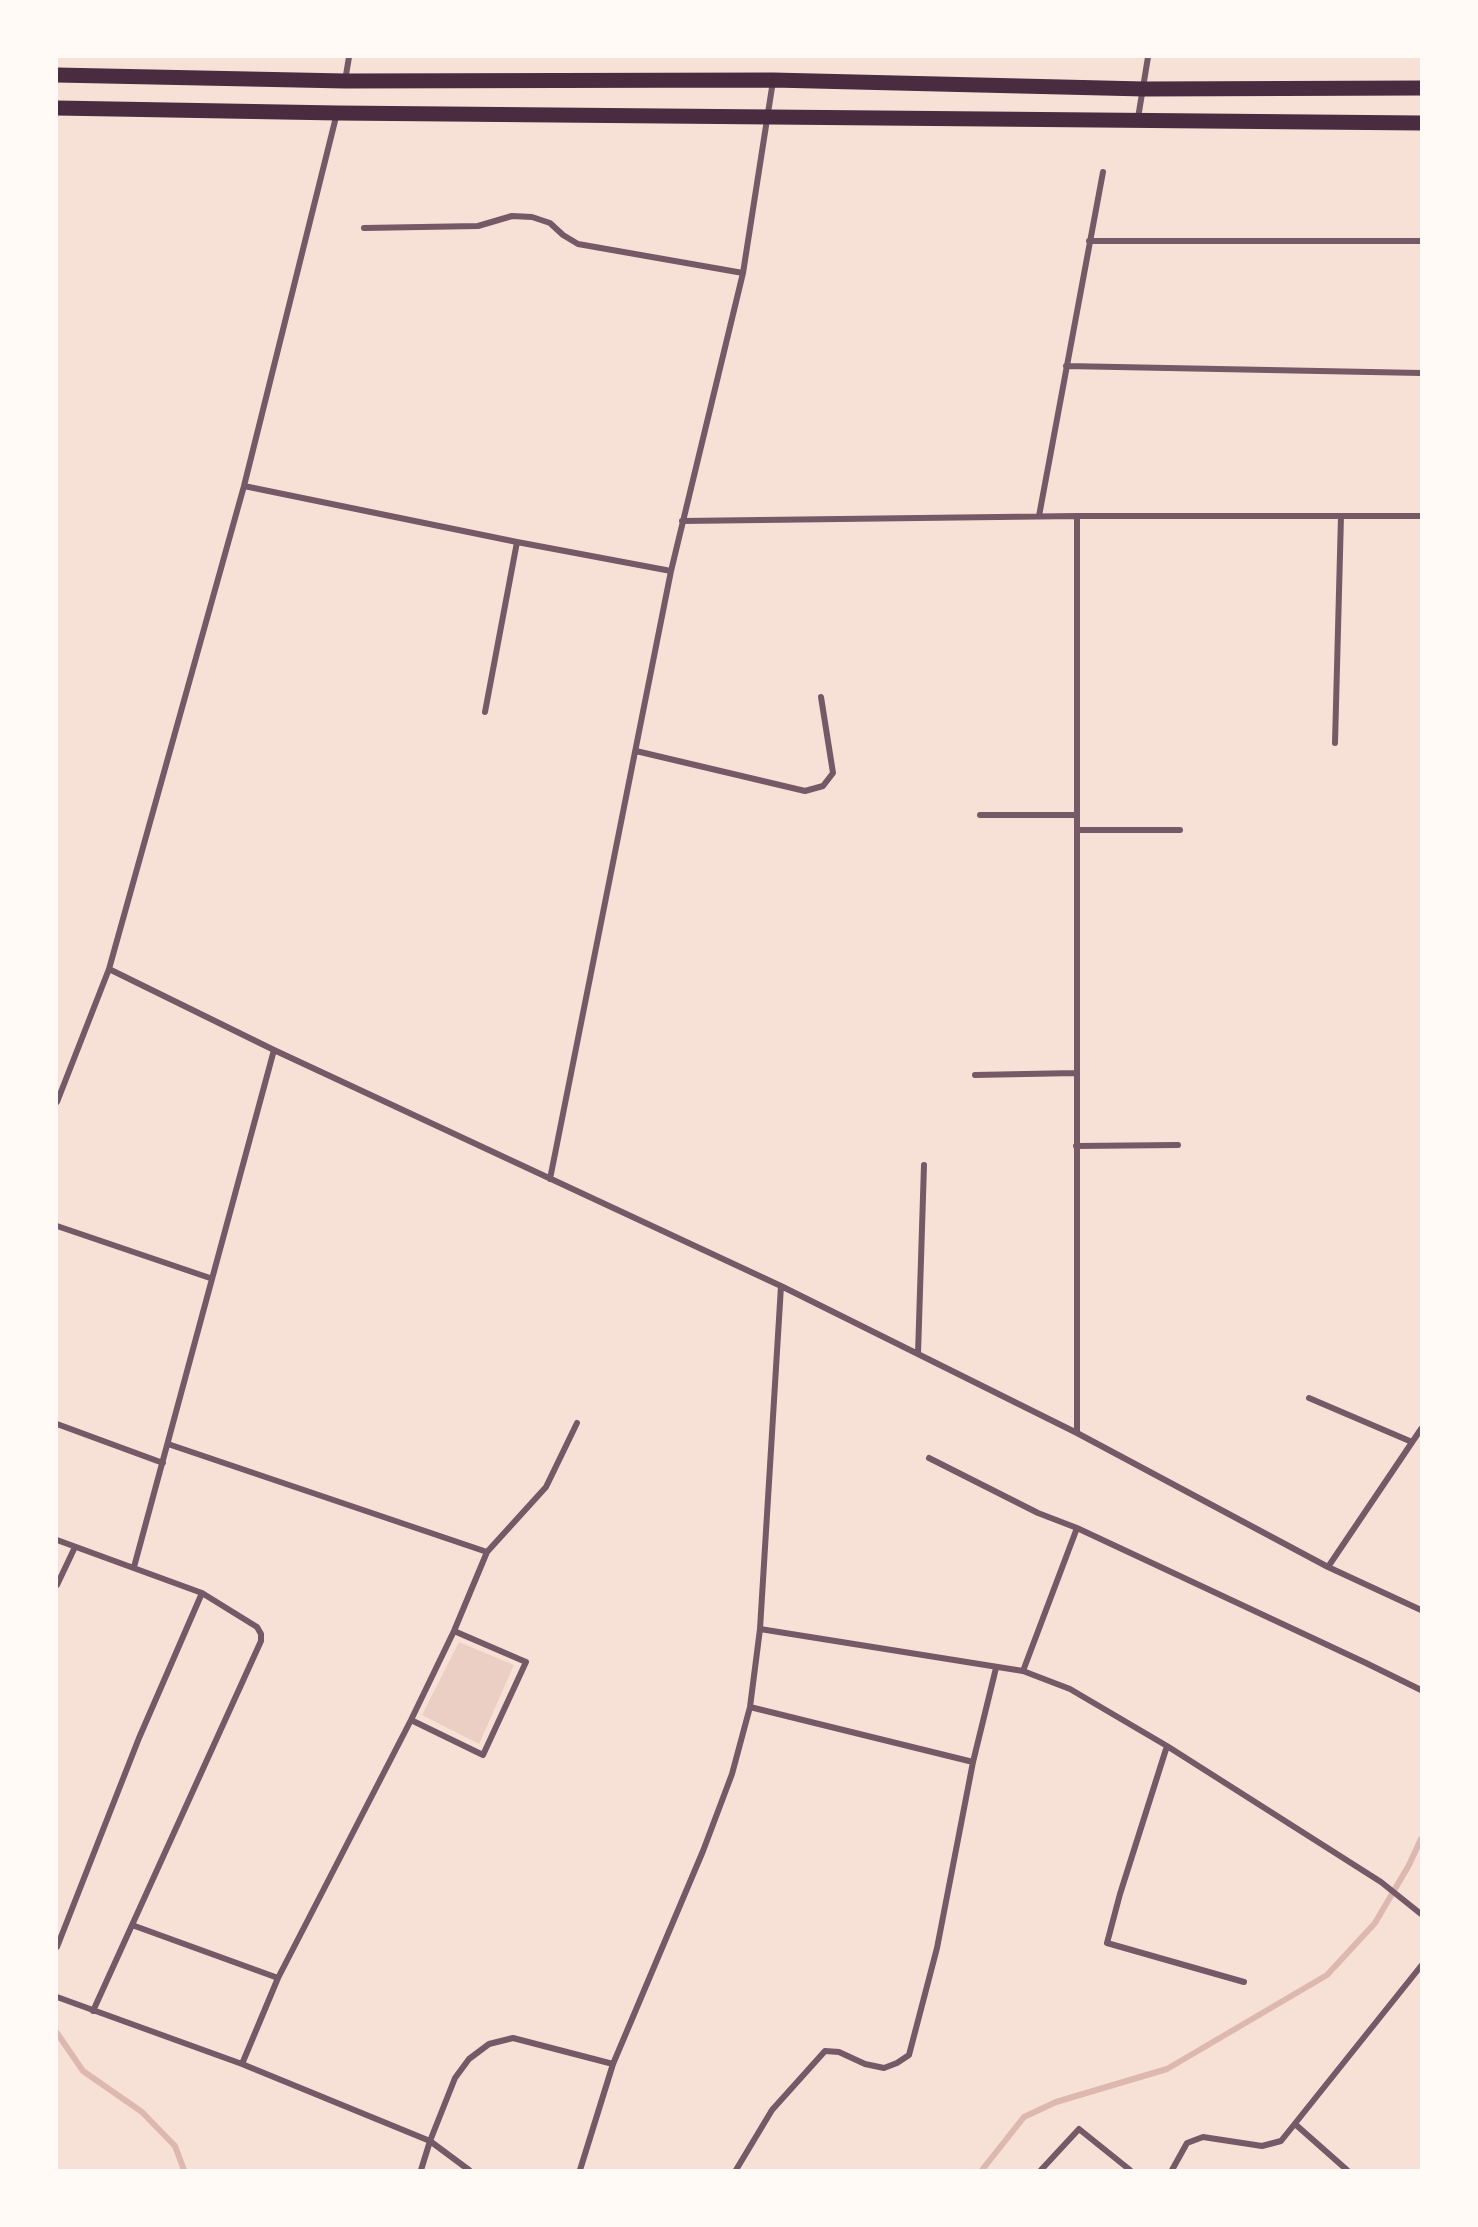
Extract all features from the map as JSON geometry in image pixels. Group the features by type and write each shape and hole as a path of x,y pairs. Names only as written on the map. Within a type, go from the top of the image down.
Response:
{"main road":[{"path":"57,75 345,81 773,80 1144,89 1421,88"},
{"path":"57,108 1421,123"}],"street":[{"path":"345,81 350,57"},
{"path":"1137,120 1148,57"},
{"path":"550,1179 671,572 742,273 769,117 773,80"},
{"path":"57,1102 109,969 244,486 338,112"},
{"path":"1039,516 1103,172"},
{"path":"364,228 478,226 512,216 532,217 550,224 578,244 742,273"},
{"path":"1089,241 1421,241"},
{"path":"1066,366 1421,373"},
{"path":"244,486 671,572"},
{"path":"682,521 1039,516 1421,516"},
{"path":"1077,516 1077,1433"},
{"path":"1335,743 1341,516"},
{"path":"485,712 517,542"},
{"path":"636,752 805,791 823,786 833,773 821,697"},
{"path":"980,815 1077,815"},
{"path":"1077,830 1180,830"},
{"path":"109,969 274,1050 781,1286 1077,1433 1328,1567 1421,1610"},
{"path":"134,1567 210,1278 274,1050"},
{"path":"975,1075 1076,1073"},
{"path":"1076,1146 1178,1145"},
{"path":"918,1354 924,1165"},
{"path":"57,1226 210,1278"},
{"path":"580,2170 613,2064 703,1851 732,1774 750,1707 760,1629 781,1286"},
{"path":"1309,1398 1412,1442"},
{"path":"242,2064 278,1978 411,1720 454,1631 488,1552 546,1487 577,1423"},
{"path":"57,1424 163,1463"},
{"path":"1328,1567 1421,1429"},
{"path":"168,1444 488,1552"},
{"path":"929,1458 1038,1513 1077,1527 1421,1690"},
{"path":"1023,1671 1077,1527"},
{"path":"57,1540 202,1593 257,1626 261,1634 261,1641 93,2011"},
{"path":"57,1585 75,1547"},
{"path":"57,1947 139,1738 202,1593"},
{"path":"760,1629 1023,1671 1070,1689 1167,1746 1381,1882 1421,1914"},
{"path":"411,1720 483,1755 526,1662 454,1631"},
{"path":"736,2170 772,2110 825,2051 839,2052 865,2064 884,2068 909,2055 937,1948 973,1762 996,1668"},
{"path":"750,1707 973,1762"},
{"path":"1167,1746 1120,1894 1107,1943 1244,1982"},
{"path":"132,1925 278,1978"},
{"path":"1172,2170 1188,2143 1203,2137 1262,2146 1281,2140 1421,1966"},
{"path":"57,1997 242,2064 430,2141 469,2170"},
{"path":"421,2170 455,2078 469,2059 489,2044 513,2038 613,2064"},
{"path":"1295,2124 1347,2170"},
{"path":"1041,2170 1079,2129 1130,2170"}],"shaded area":[{"path":"459,1642 514,1665 479,1744 422,1715"}],"waterway":[{"path":"982,2170 1024,2117 1056,2102 1167,2069 1327,1975 1375,1923 1409,1865 1421,1839"},
{"path":"57,2033 83,2071 142,2112 175,2146 184,2170"}]}
